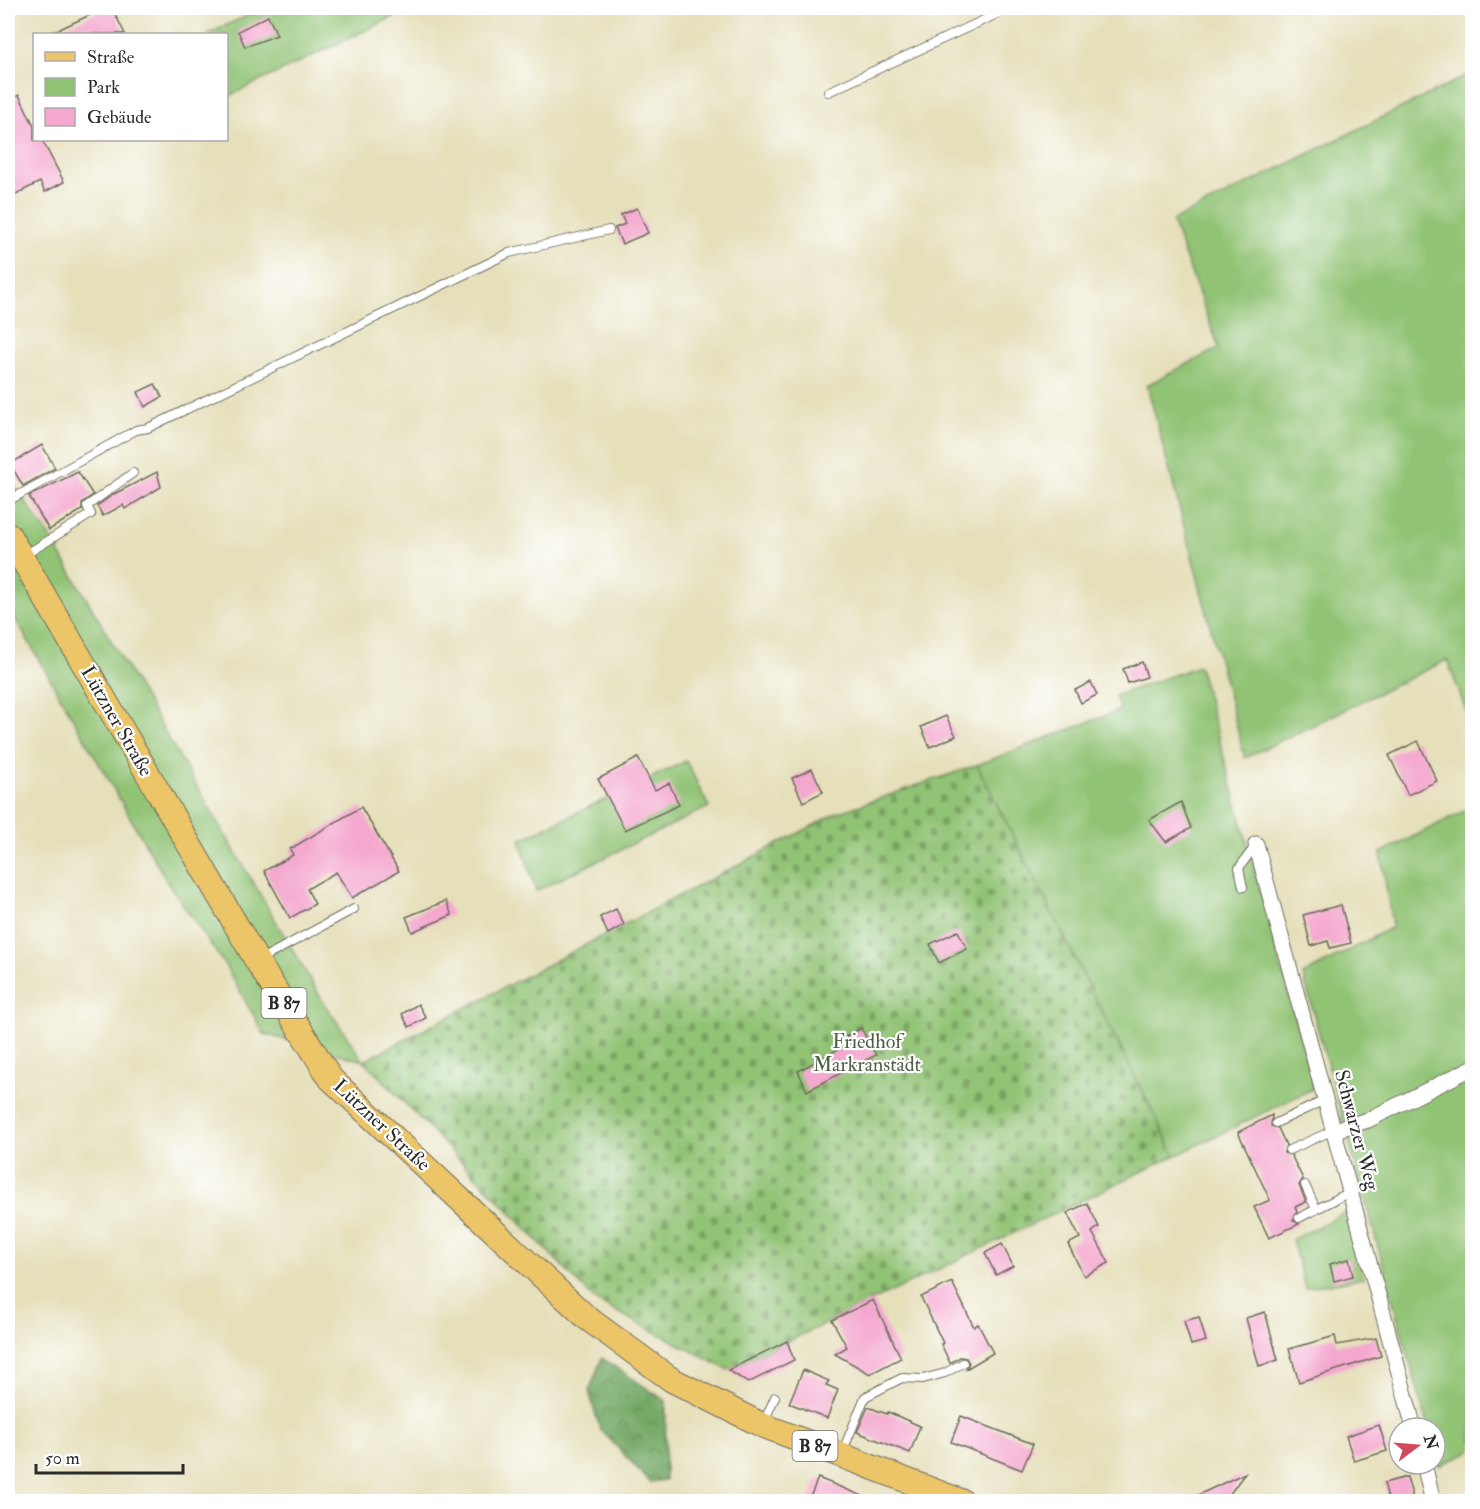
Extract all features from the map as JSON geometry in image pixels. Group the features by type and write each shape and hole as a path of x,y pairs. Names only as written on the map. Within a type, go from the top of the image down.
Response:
{"main road":[{"name":"Lützner Straße","path":"8,534 257,961 332,1079 587,1318 672,1380 762,1425 963,1502"}],"street":[{"name":"Schwarzer Weg","path":"1256,844 1352,1191 1411,1416"},
{"path":"1335,1130 1368,1120 1473,1068"},
{"path":"1427,1476 1433,1502"}],"lane":[{"path":"828,92 1010,8"},
{"path":"8,501 136,430 148,428 509,253 609,230"},
{"path":"21,557 91,514 87,506 133,473"},
{"path":"1243,887 1239,868 1256,844"},
{"path":"257,961 354,909"},
{"path":"1276,1123 1327,1100"},
{"path":"1289,1150 1335,1130"},
{"path":"1305,1185 1316,1209"},
{"path":"1299,1218 1352,1191"},
{"path":"842,1455 865,1397 902,1378 923,1379 945,1373 963,1363"},
{"path":"762,1425 775,1397"}],"green space":[{"path":"264,8 412,8 228,97 228,33 209,33"},
{"path":"1472,73 1472,726 1447,660 1245,758 1147,385 1219,348 1172,221"},
{"path":"8,477 52,540 325,1005 364,1061 264,1034 225,965 168,883 8,606"},
{"path":"1199,666 1314,1088 1175,1156 977,765 1120,710 1115,696"},
{"path":"686,761 709,807 536,891 520,840"},
{"name":"Friedhof Markranstädt","path":"977,765 1175,1156 728,1370 596,1301 364,1061 837,813"},
{"path":"1472,807 1472,1450 1447,1462 1447,1416 1425,1416 1303,975 1392,927 1381,853"},
{"path":"1347,1211 1364,1278 1305,1288 1292,1240"},
{"path":"602,1358 666,1401 665,1480 650,1482 600,1429 589,1391"}],"building":[{"path":"105,8 112,8 124,33 51,33"},
{"path":"268,16 277,35 245,47 238,31"},
{"path":"19,95 33,124 33,141 43,141 64,182 45,192 40,182 8,198 8,101"},
{"path":"637,208 648,233 622,244 615,228 625,224 621,215"},
{"path":"155,384 162,397 145,407 138,392"},
{"path":"42,445 55,468 23,486 10,464"},
{"path":"78,472 93,495 82,503 82,510 49,530 29,496"},
{"path":"157,472 161,487 125,509 123,505 103,516 97,506 114,494"},
{"path":"1142,662 1147,677 1128,683 1123,669"},
{"path":"1091,682 1097,695 1081,703 1075,690"},
{"path":"946,716 956,736 930,747 921,727"},
{"path":"1418,741 1437,781 1408,795 1389,755"},
{"path":"638,758 655,790 669,783 679,805 625,830 598,779"},
{"path":"812,769 823,792 803,802 792,778"},
{"path":"1181,802 1191,828 1166,842 1149,820"},
{"path":"361,807 399,871 352,898 336,872 307,889 315,904 290,918 264,871 293,855 290,849"},
{"path":"446,901 452,915 412,932 406,917"},
{"path":"1341,905 1351,943 1330,948 1328,941 1311,946 1303,915"},
{"path":"616,909 624,925 608,934 600,917"},
{"path":"958,931 967,949 939,963 930,944"},
{"path":"418,1004 426,1018 409,1027 402,1014"},
{"path":"861,1028 876,1055 807,1091 798,1071 850,1043 846,1036"},
{"path":"1272,1115 1271,1126 1278,1128 1286,1145 1284,1153 1291,1155 1303,1179 1299,1185 1306,1202 1295,1207 1297,1212 1293,1220 1299,1224 1269,1238 1254,1207 1270,1200 1238,1132"},
{"path":"1087,1203 1099,1227 1092,1232 1109,1263 1084,1276 1068,1244 1080,1238 1067,1213"},
{"path":"1002,1244 1013,1266 996,1275 985,1253"},
{"path":"1349,1259 1353,1276 1334,1281 1330,1264"},
{"path":"952,1282 974,1327 978,1324 993,1353 966,1369 969,1363 966,1358 960,1357 950,1363 921,1297"},
{"path":"873,1300 901,1358 870,1374 835,1354 847,1347 832,1320"},
{"path":"1265,1312 1278,1360 1259,1366 1246,1318"},
{"path":"1199,1317 1206,1341 1191,1345 1184,1321"},
{"path":"1335,1336 1337,1345 1376,1338 1381,1356 1299,1382 1289,1349"},
{"path":"787,1341 794,1360 748,1383 728,1370"},
{"path":"803,1370 829,1381 826,1385 838,1390 827,1418 789,1403"},
{"path":"868,1407 887,1414 888,1412 920,1426 910,1453 857,1432"},
{"path":"961,1416 1033,1444 1022,1470 951,1442"},
{"path":"1379,1425 1387,1451 1354,1461 1346,1436"},
{"path":"1245,1473 1224,1502 1183,1502"},
{"path":"1407,1477 1414,1502 1389,1502 1384,1483"},
{"path":"818,1478 875,1501 875,1502 808,1502"}]}
